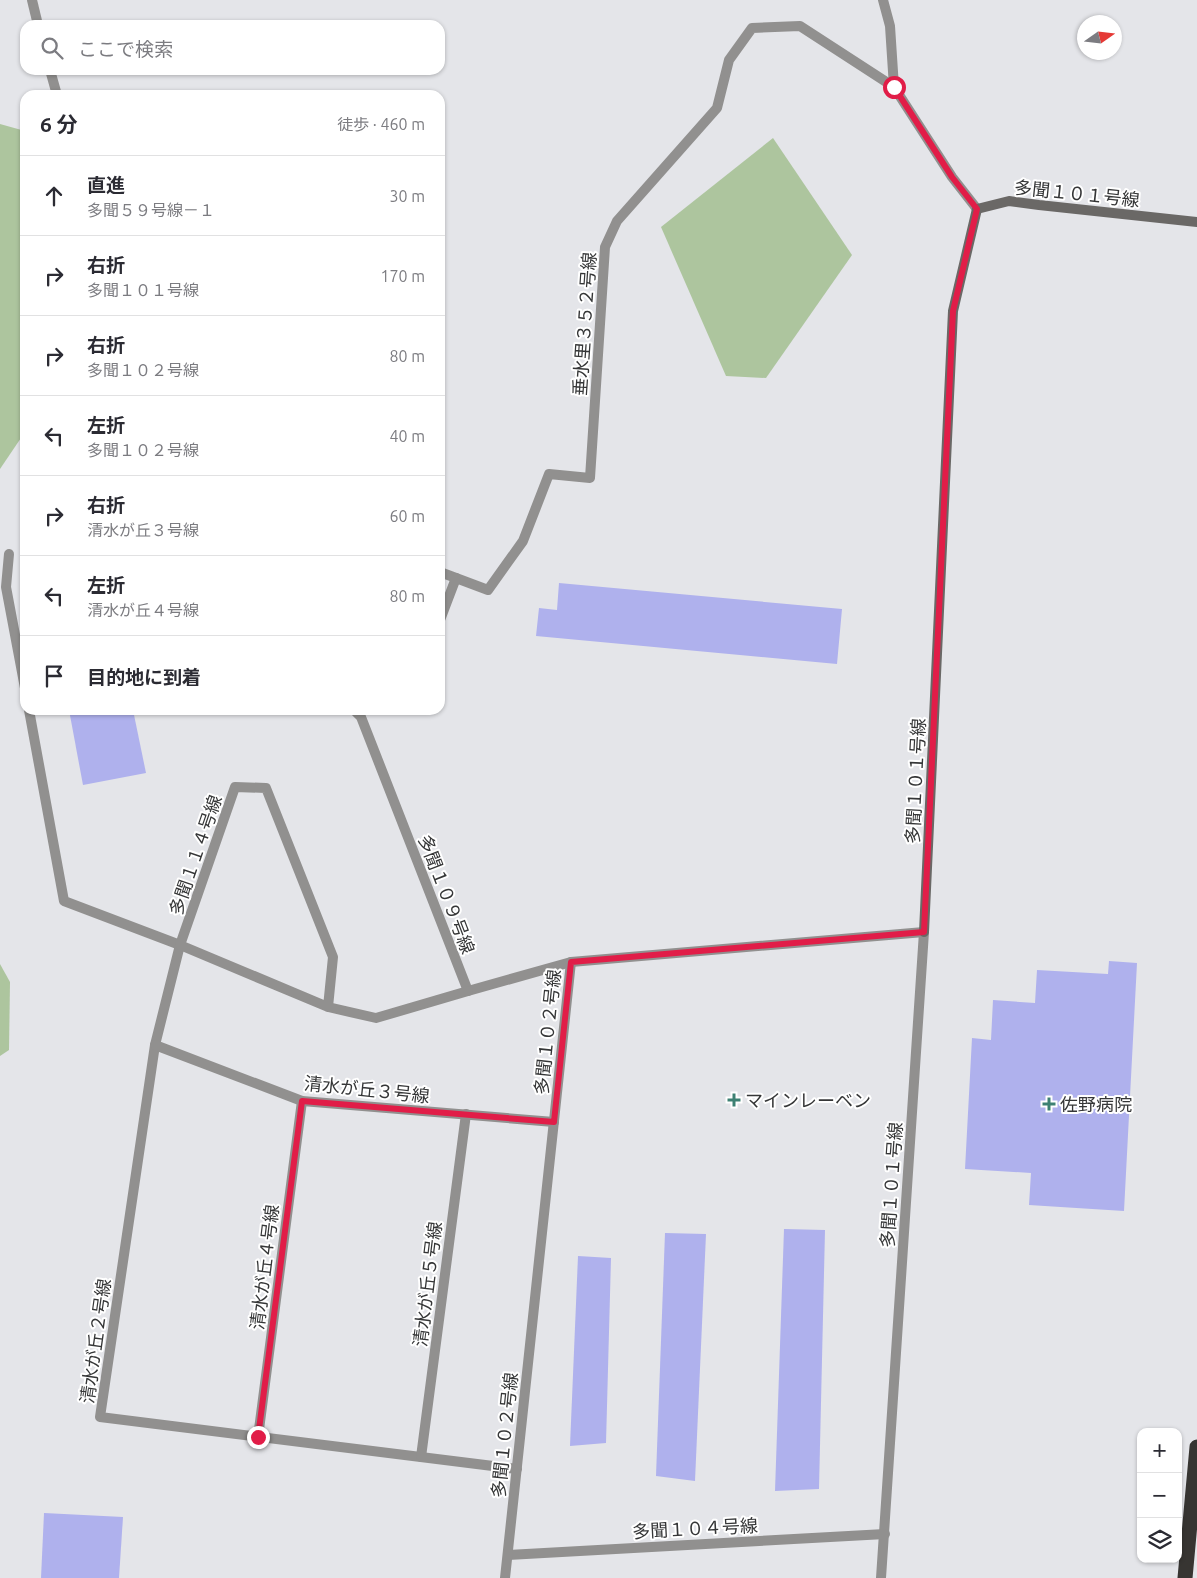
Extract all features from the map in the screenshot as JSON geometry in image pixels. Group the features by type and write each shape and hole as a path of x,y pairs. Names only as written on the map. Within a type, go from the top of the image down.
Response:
{"highway":[{"path":"1185,1578 1197,1448"}],"street":[{"path":"32,0 37,20"},
{"path":"883,0 890,26 894,87 952,177 977,209"},
{"name":"垂水里３５２号線","path":"456,578 488,590 523,542 549,474 590,478 605,247 617,221 717,108 729,60 752,28 800,26 894,87"},
{"path":"51,75 56,90"},
{"name":"多聞１０１号線","path":"881,1578 924,932 953,311 977,209 1009,201 1039,206 1197,222"},
{"path":"9,554 6,587 20,661"},
{"path":"445,574 456,578 445,607"},
{"path":"30,715 64,901 180,945 328,1007 376,1018 571,962"},
{"name":"多聞１０９号線","path":"359,715 468,991"},
{"name":"多聞１１４号線","path":"180,945 235,788 266,788 333,957 328,1007"},
{"name":"多聞１０２号線","path":"505,1578 571,962 924,932"},
{"name":"清水が丘２号線","path":"180,945 155,1045 100,1417 517,1469"},
{"name":"清水が丘３号線","path":"155,1045 302,1101 554,1122"},
{"name":"清水が丘４号線","path":"258,1437 302,1101"},
{"name":"清水が丘５号線","path":"421,1458 466,1114"},
{"name":"多聞１０４号線","path":"508,1554 885,1534"}],"green space":[{"path":"0,124 20,130 20,439 0,469"},
{"path":"773,138 852,255 766,378 726,376 661,227"},
{"path":"0,964 10,982 9,1050 0,1056"}],"building":[{"path":"559,583 842,609 837,664 536,636 539,608 557,610"},
{"path":"70,715 134,715 146,773 83,785"},
{"name":"佐野病院","path":"1109,961 1137,963 1124,1211 1029,1205 1031,1173 965,1169 972,1038 991,1040 993,1000 1035,1003 1037,970 1108,974"},
{"path":"784,1229 825,1230 819,1489 775,1491"},
{"path":"665,1233 706,1234 695,1481 656,1476"},
{"path":"578,1256 611,1258 606,1443 570,1446"},
{"path":"44,1513 123,1517 119,1578 41,1578"}],"place":[{"name":"マインレーベン","path":"734,1100"},
{"name":"佐野病院","path":"1049,1104"}],"route":[{"path":"258,1437 302,1101 554,1122 571,962 924,932 953,311 977,209 952,177 894,87"}]}
